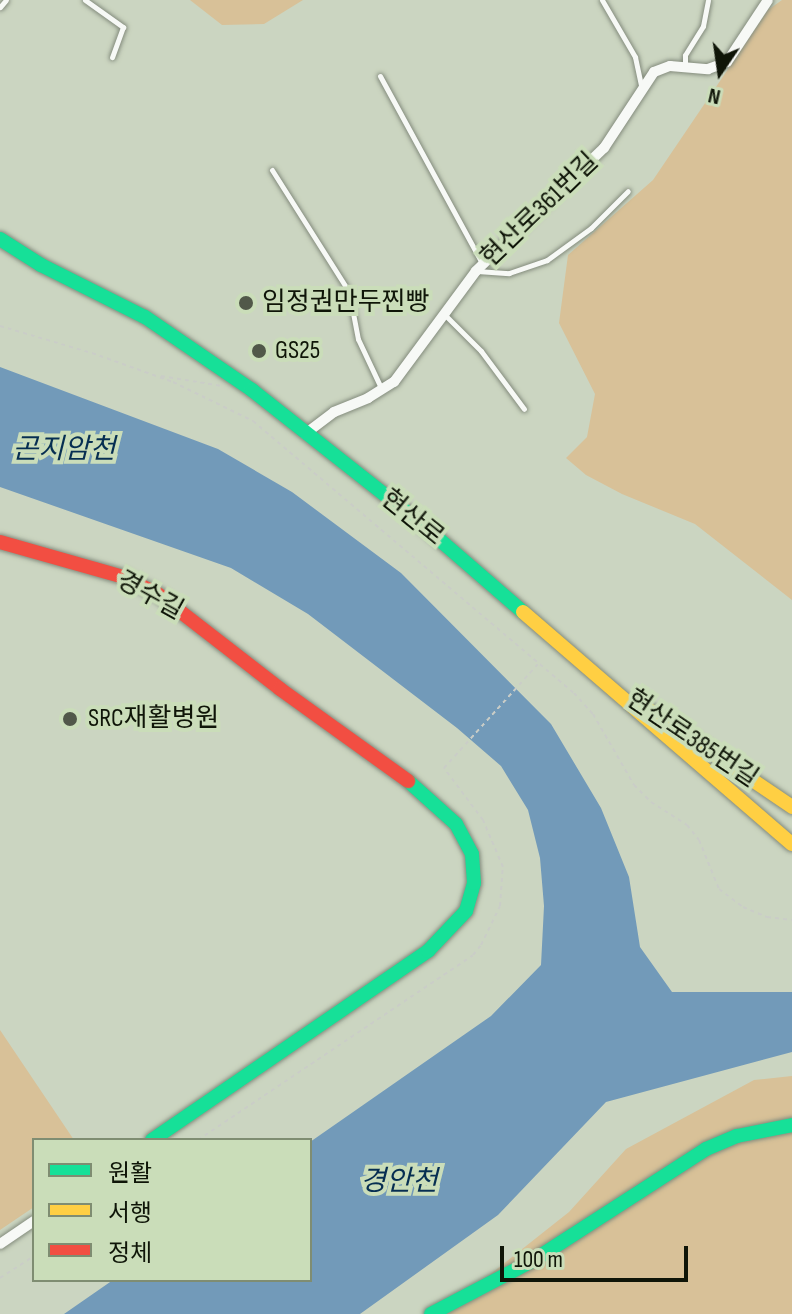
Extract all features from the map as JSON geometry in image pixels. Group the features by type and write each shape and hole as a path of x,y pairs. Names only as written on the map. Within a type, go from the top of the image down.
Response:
{"street":[{"name":"현산로361번길","path":"305,434 334,412 382,390 405,369 479,268 604,148 654,72 670,66 708,69 727,62 768,0"},
{"name":"현산로","path":"0,239 41,265 135,311 252,390 418,521 792,844"},
{"name":"경수길","path":"0,542 124,577 159,595 280,689 424,792 456,824 472,854 474,883 466,911 428,951 155,1138"},
{"name":"현산로385번길","path":"593,672 792,807"},
{"path":"431,1314 534,1260 706,1149 737,1136 792,1125"},
{"path":"0,1244 32,1222"}],"lane":[{"path":"0,7 6,0"},
{"path":"85,0 123,27 112,57"},
{"path":"602,0 635,57 642,90"},
{"path":"684,68 685,55 703,26 708,0"},
{"path":"380,76 479,268 509,273 547,260 591,228 628,191"},
{"path":"272,170 349,292 358,339 382,390"},
{"path":"445,315 490,360 524,409"}],"path":[{"path":"0,326 153,375 253,421 538,663 593,714 634,785 687,825 699,840 719,889 743,907 767,917 792,920"},
{"path":"153,375 232,391"},
{"path":"449,762 538,663"},
{"path":"201,1138 473,955"},
{"path":"0,1278 32,1257"}],"shaded area":[{"path":"190,0 303,0 264,24 222,25"},
{"path":"782,0 792,0 792,600 695,524 622,494 586,475 566,458 587,437 595,394 559,323 568,255 653,180 768,10"},
{"path":"0,1030 73,1138 32,1138 32,1208 0,1230"},
{"path":"792,1076 792,1314 440,1314 569,1212 626,1149 754,1080"}],"water":[{"path":"0,367 218,449 292,492 401,573 551,724 601,808 629,877 640,947 672,992 792,992 792,1052 606,1102 498,1215 360,1314 64,1314 110,1282 312,1282 312,1141 491,1016 541,965 544,906 540,858 528,810 501,766 457,728 308,614 231,568 0,487"}],"traffic: fast":[{"path":"0,239 41,265 145,317 252,390 418,521 523,612"},
{"path":"155,1138 428,951 466,911 474,883 472,854 456,824 408,781"},
{"path":"431,1314 534,1260 706,1149 737,1136 792,1125"}],"traffic: slow":[{"path":"523,612 792,844"},
{"path":"649,710 792,807"}],"traffic: jam":[{"path":"0,542 124,577 159,595 280,689 408,781"}],"place":[{"name":"임정권만두찐빵","path":"246,303"},
{"name":"GS25","path":"259,351"},
{"name":"SRC재활병원","path":"70,719"}],"water label":[{"name":"곤지암천","path":"64,450"},
{"name":"경안천","path":"399,1182"}]}
